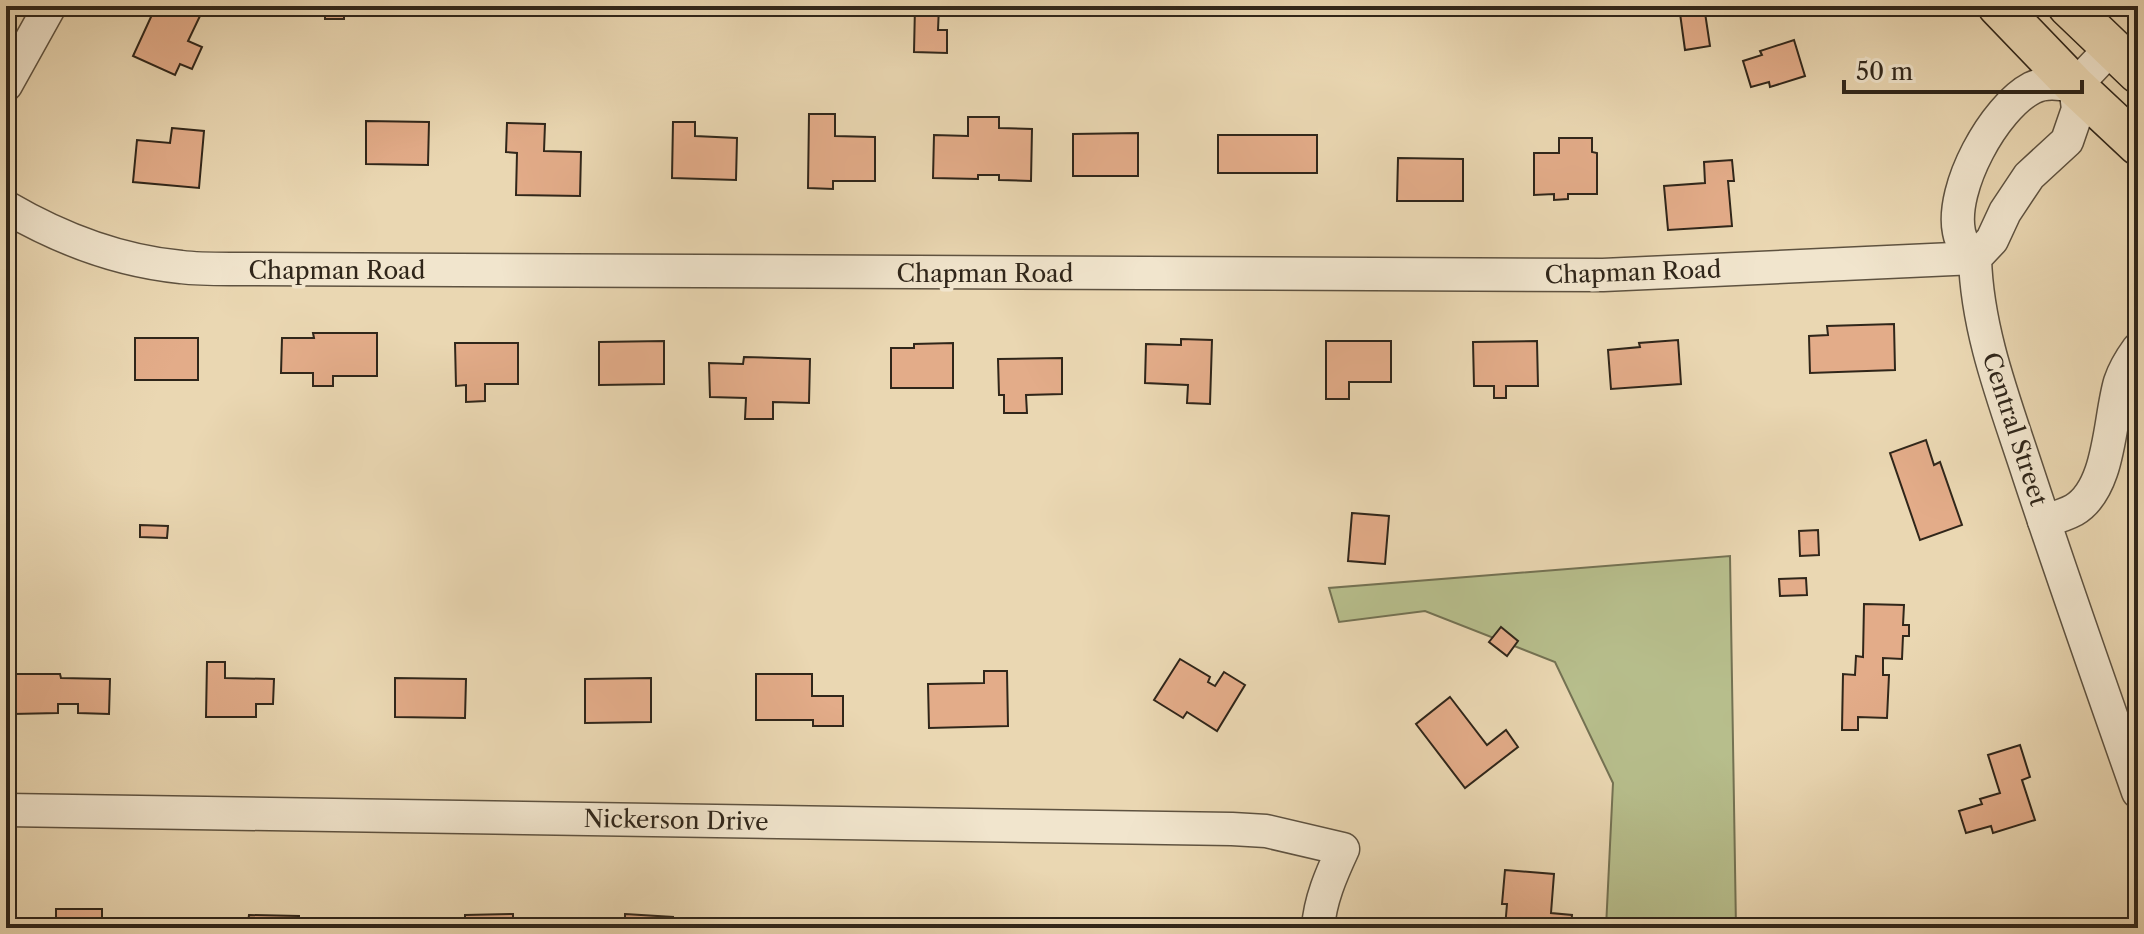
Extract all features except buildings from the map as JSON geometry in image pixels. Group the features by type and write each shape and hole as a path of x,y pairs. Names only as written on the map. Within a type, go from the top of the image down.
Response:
{"main road":[{"path":"1998,6 2075,86 2138,145"},
{"path":"2068,6 2124,61"}],"street":[{"path":"6,85 50,6"},
{"path":"2075,86 2078,109 2067,141 2029,176 2005,212 1992,240 1975,258 1965,248 1959,233 1958,216 1966,180 1984,138 2010,104 2031,88 2044,83 2075,86 2124,61"},
{"name":"Chapman Road","path":"6,207 67,238 120,256 179,267 230,269 1603,275 1975,258"},
{"name":"Central Street","path":"1975,258 1979,307 1989,350 2044,521 2138,792"},
{"path":"2044,521 2075,510 2098,480 2105,463 2120,385 2126,367 2138,349"},
{"name":"Nickerson Drive","path":"6,810 1266,831 1343,849 1328,881 1318,928"}],"green space":[{"path":"1730,556 1736,928 1606,928 1613,783 1555,662 1425,611 1339,622 1329,588"}]}
